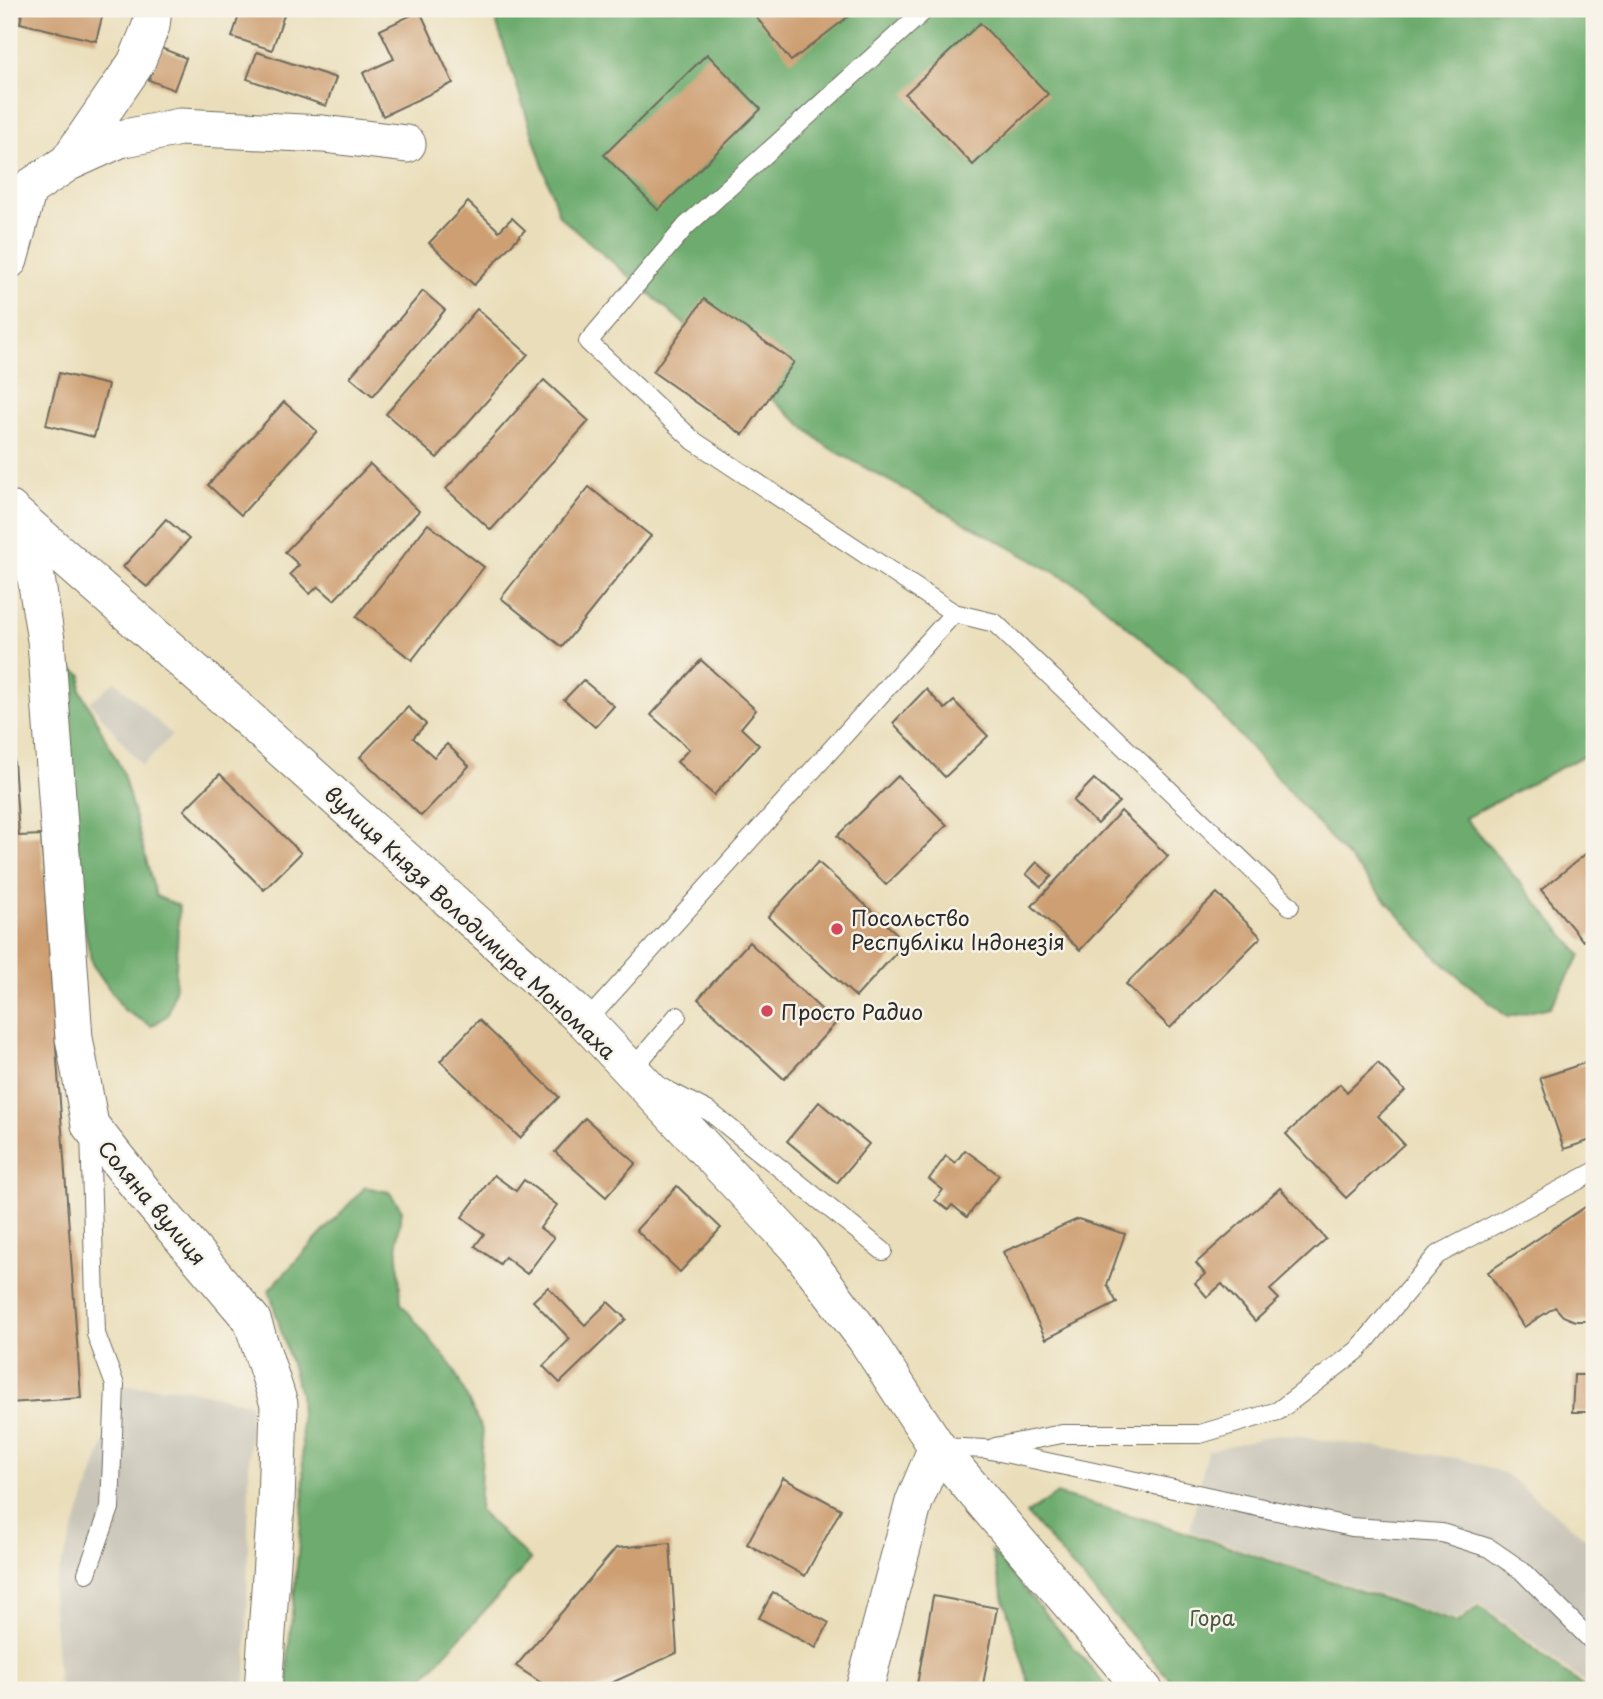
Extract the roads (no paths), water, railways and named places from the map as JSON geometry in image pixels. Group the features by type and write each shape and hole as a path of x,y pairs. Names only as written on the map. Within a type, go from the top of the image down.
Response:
{"street":[{"path":"68,163 136,63 151,26 153,9"},
{"path":"9,260 28,189 68,163 120,138 182,116 407,144"},
{"name":"вулиця Князя Володимира Мономаха","path":"9,509 225,698 586,1022 797,1247 866,1339 937,1447 1144,1690"},
{"name":"Соляна вулиця","path":"45,541 27,556 36,578 46,640 74,1038 90,1125 252,1320 279,1404 276,1504 263,1690"},
{"path":"864,1690 914,1502 937,1447"}],"lane":[{"path":"926,9 686,226 588,342 694,440 954,613 995,623 1290,906"},
{"path":"586,1022 954,613"},
{"path":"677,1016 631,1071 710,1112 883,1251"},
{"path":"87,1573 110,1507 115,1385 96,1334 90,1125"},
{"path":"986,1449 1062,1434 1200,1434 1279,1411 1358,1350 1437,1255 1594,1172"},
{"path":"937,1447 986,1449 1352,1527 1442,1534 1466,1541 1489,1548 1521,1570 1594,1643"}],"place":[{"name":"Посольство Республіки Індонезія","path":"837,929"},
{"name":"Просто Радио","path":"767,1011"}],"park label":[{"name":"Гора","path":"1212,1617"}]}
